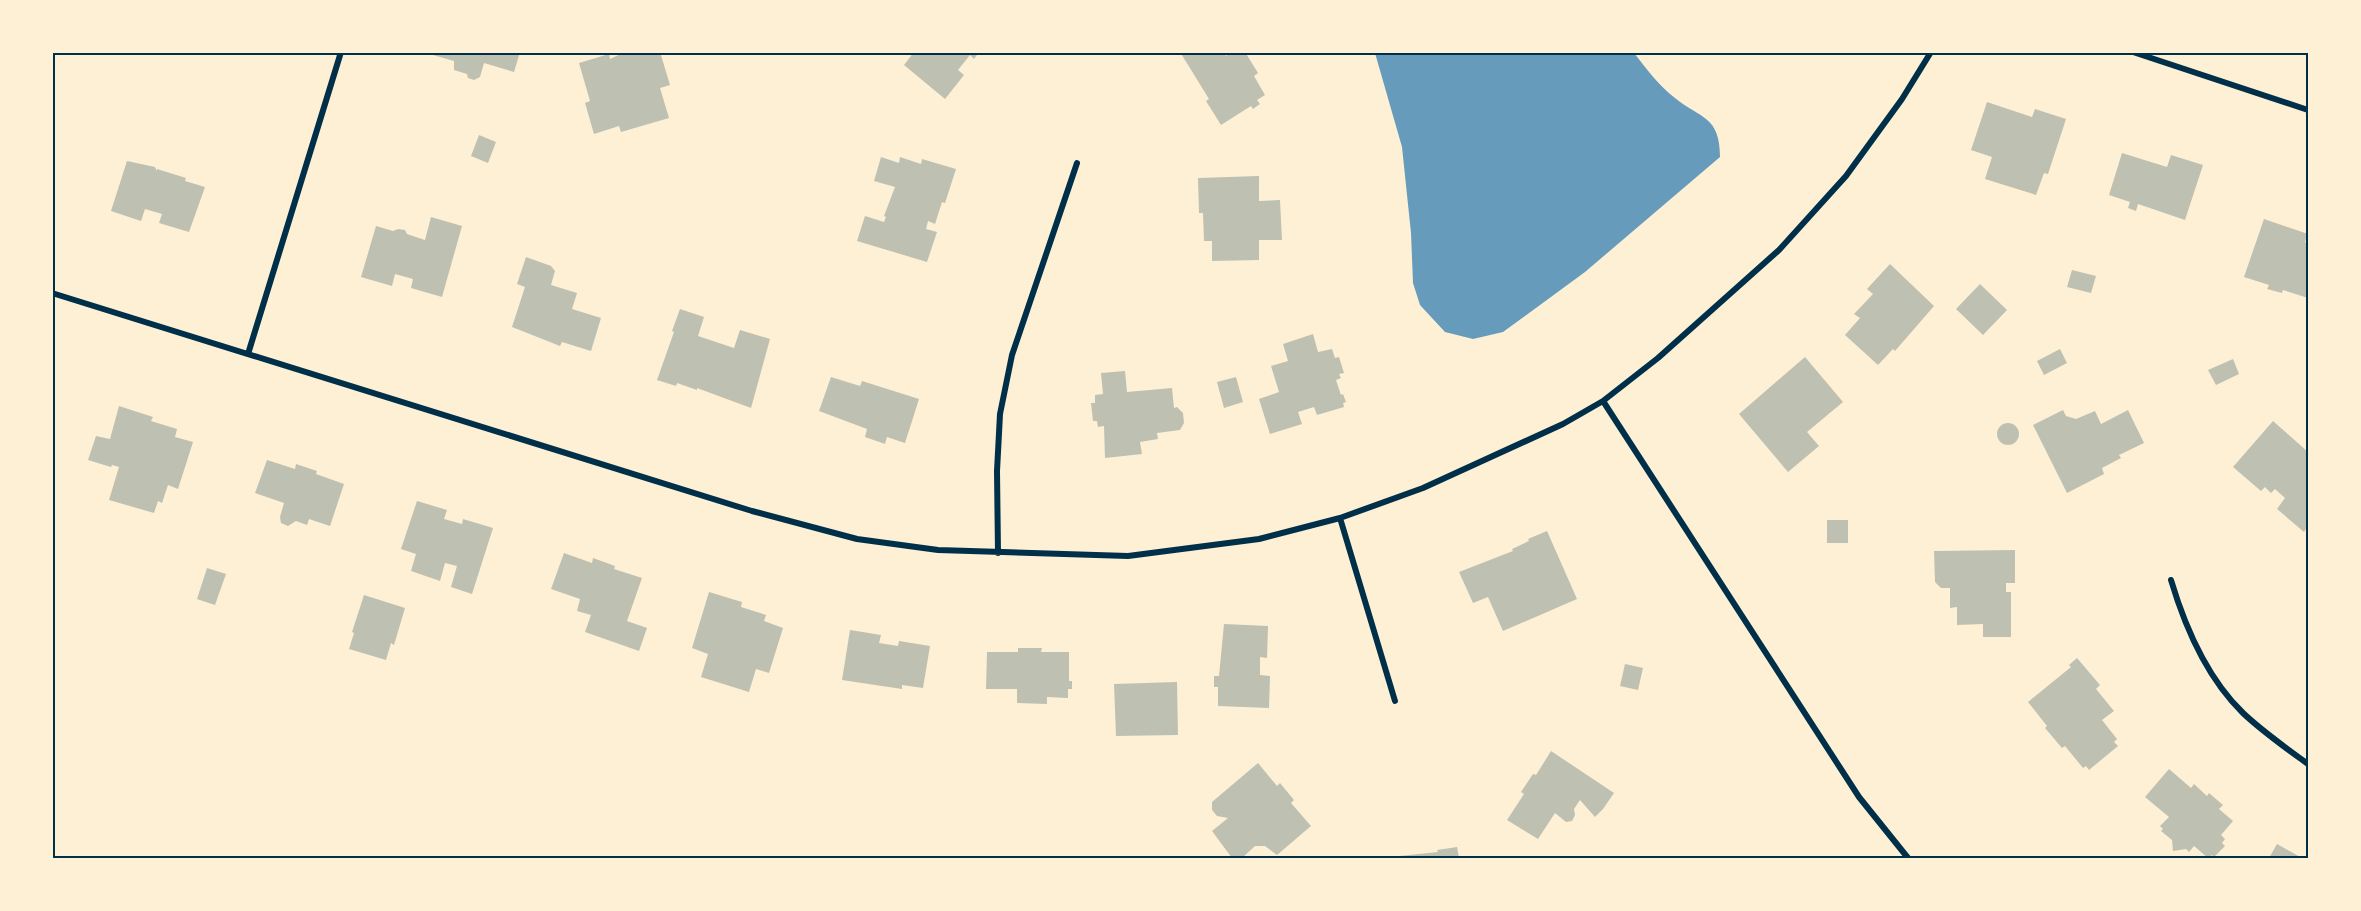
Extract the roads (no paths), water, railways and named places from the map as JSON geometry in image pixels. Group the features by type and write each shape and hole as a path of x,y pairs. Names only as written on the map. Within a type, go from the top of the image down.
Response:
{"street":[{"path":"248,354 341,52"},
{"path":"52,293 752,511 857,539 938,550 1128,556 1259,539 1340,518 1423,488 1563,424 1603,401 1658,358 1779,250 1846,176 1902,99 1931,52"},
{"path":"2133,52 2308,110"},
{"path":"998,553 997,471 1000,414 1005,385 1012,355 1077,163"},
{"path":"1603,401 1859,797 1908,858"},
{"path":"1340,518 1395,701"},
{"path":"2171,580 2188,631 2217,680 2241,711 2269,736 2308,764"}],"water":[{"path":"1375,53 1634,53 1669,93 1713,126 1717,133 1720,157 1585,272 1503,332 1473,339 1445,332 1420,305 1413,283 1411,233 1402,147"}]}
